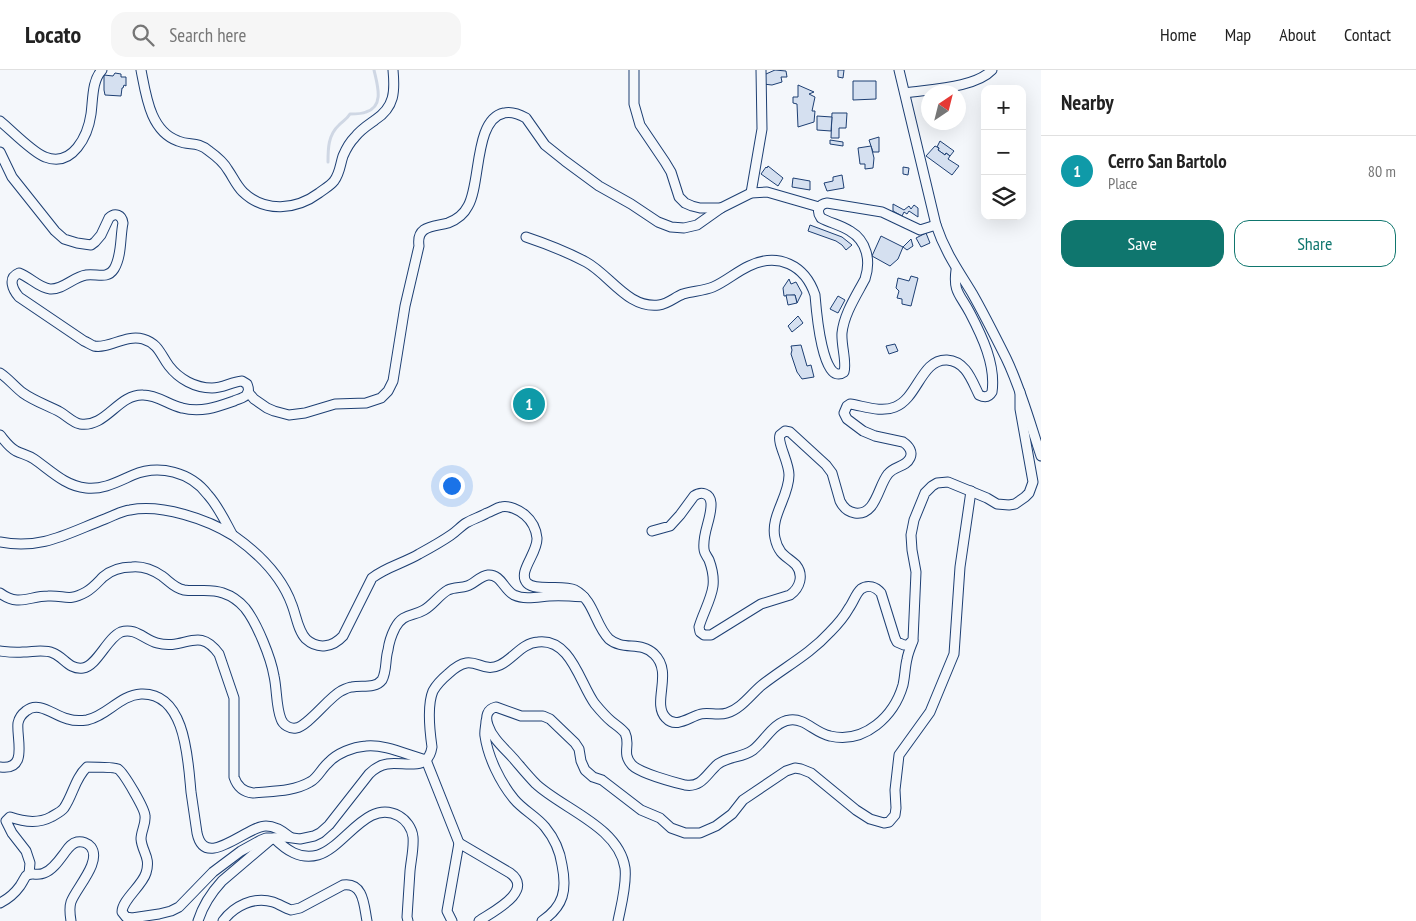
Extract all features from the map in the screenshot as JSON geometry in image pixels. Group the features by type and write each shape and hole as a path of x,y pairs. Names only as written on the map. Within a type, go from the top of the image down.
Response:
{"street":[{"path":"0,121 40,155 50,159 66,157 76,151 90,123 96,78 102,70"},
{"path":"141,70 152,113 158,127 163,132 182,143 196,144 206,148 228,170 237,185 250,197 265,205 282,207 306,202 326,189 334,180 340,170 342,158 354,137 360,130 381,116 390,104 395,86 393,70"},
{"path":"634,70 634,104 640,125 671,172 679,197 685,203 692,206 722,208"},
{"path":"751,193 762,129 761,70"},
{"path":"899,70 941,241 1002,351 1020,392 1041,456"},
{"path":"905,93 965,84 981,79 992,70"},
{"path":"248,392 274,412 289,415 305,414 335,404 371,402 385,395 393,381 405,306 419,246 419,237 426,228 456,220 466,210 472,199 478,160 486,128 493,119 502,113 512,112 526,118 545,145 564,161 599,186 658,222 671,227 691,227 751,193 767,192 819,207"},
{"path":"0,152 12,177 55,231 64,239 91,245 101,235 111,216 119,216 123,223 118,260 109,274 102,276 86,275 76,278 59,288 51,289 45,288 19,273 12,279 13,290 19,297 94,346 102,346 127,339 143,339 152,343 160,350 173,371 186,381 201,387 210,388 242,381 247,384 249,389 244,397 201,410 182,408 150,395 134,395 127,397 99,420 82,424 23,393 16,385 0,374"},
{"path":"526,237 556,248 587,263 603,273 632,299 644,304 659,305 684,294 713,287 749,266 764,261 778,261 791,265 803,274 812,288 815,295 826,361 832,371 839,375 845,370 842,332 845,320 865,279 868,258 860,239 849,230 821,218 818,213 819,207 826,203 882,212 920,230 936,225"},
{"path":"652,531 670,526 697,494 704,494 710,498 711,504 704,540 704,551 712,572 713,587 699,627 700,632 704,636 711,635 761,604 794,592 800,581 799,571 794,563 781,551 774,535 775,523 789,475 786,459 779,440 782,432 790,432 826,465 832,473 842,506 850,511 859,513 864,512 872,505 889,472 908,462 911,452 907,444 875,436 863,431 846,419 844,413 847,406 850,404 884,410 900,405 908,397 929,367 936,362 945,360 956,362 965,369 979,396 985,397 992,392 990,364 983,339 956,288 954,282 956,270"},
{"path":"0,903 17,890 29,874 30,863 26,851 12,833 6,821 10,817 21,821 40,822 56,814 64,808 81,772 87,767 109,767 118,770 140,802 144,812 145,822 141,838 147,856 147,869 143,880 123,906 124,915 129,918 171,911 179,907 213,872 241,851 260,840 266,838 286,837 293,839 314,836 324,829 369,774 377,767 391,763 418,764 426,760 432,748 430,702 439,683 454,668 462,664 471,662 486,667 497,667 525,646 535,642 551,643 567,654 579,672 594,703 625,734 627,757 634,766 644,772 690,785 705,779 713,769 729,758 742,756 753,750 776,726 786,720 804,722 816,731 836,738 854,736 871,730 885,718 900,694 905,676 907,658 913,640 916,572 911,542 914,520 925,493 936,483 948,482 971,490 997,504 1004,505 1015,504 1029,493 1033,482 1020,409 1020,392"},
{"path":"0,435 15,450 32,458 68,483 84,488 92,489 107,486 144,471 162,470 180,474 196,482 208,495 234,536"},
{"path":"542,921 554,912 564,891 564,876 559,851 556,842 546,828 513,798 502,780 488,750 484,734 489,710 496,707 521,716 543,716 550,719 580,749 582,766 588,774 602,780 641,810 660,818 672,828 685,833 700,833 716,826 732,814 743,800 786,771 795,768 812,773 856,810 870,819 884,823 889,822 895,815 895,790 899,755 930,712 954,654 960,567 971,490"},
{"path":"0,542 20,545 43,543 129,510 169,511 195,518 221,528 257,555 277,578 292,603 302,634 310,642 320,646 335,643 343,636 372,578 412,558 451,535 466,523 500,507 512,508 528,517 534,527 537,538 536,550 524,574 528,585 536,588 568,588 580,593 588,602 604,631 612,640 622,646 646,648 657,656 663,674 662,713 668,720 675,723 701,714 728,713 738,707 760,687 820,643 848,610 859,591 866,587 873,587 881,593 897,642 904,645 913,640"},
{"path":"0,593 18,600 47,596 66,599 87,592 111,572 133,566 155,572 172,585 184,590 212,590 226,594 244,607 252,619 274,674 281,719 286,725 295,728 303,725 340,691 352,687 374,686 378,684 383,677 388,650 395,629 400,621 405,616 425,610 448,590 468,586 484,576 490,575 496,576 510,593 518,596 532,598 550,596 584,597"},
{"path":"0,651 21,653 50,652 56,654 70,666 81,668 89,666 115,637 125,631 138,633 150,641 164,645 180,644 195,639 206,642 219,654 234,698 234,777 241,788 249,792 294,788 309,783 318,777 328,762 342,753 358,747 380,747 426,760"},
{"path":"0,767 11,766 19,757 18,724 22,715 28,709 38,706 68,719 82,720 96,717 126,698 147,695 161,699 171,709 184,736 197,833 202,844 209,848 218,848 248,832 266,826 281,831 293,839"},
{"path":"486,721 488,728 496,739 536,784 602,831 621,854 625,869 623,899 618,921"},
{"path":"426,760 459,843 447,911 452,921"},
{"path":"274,838 287,850 302,856 318,855 336,844 372,815 388,812 399,816 408,824 413,835 408,888 408,921"},
{"path":"198,921 209,896 222,881 274,838"},
{"path":"29,874 42,874 49,871 74,843 82,842 90,846 94,852 93,860 86,877 71,903 71,921"},
{"path":"459,843 516,878 518,890 513,897 479,921"},
{"path":"223,921 235,908 250,902 257,900 273,902 291,910 300,908 346,885 353,885 359,890 367,921"}],"building":[{"path":"775,70 786,71 787,77 781,77 782,82 772,85 763,84 764,76"},
{"path":"838,70 844,70 843,78 838,77"},
{"path":"115,73 121,74 121,77 126,77 126,86 124,85 122,88 121,96 105,95 104,75 113,76"},
{"path":"853,81 876,81 876,99 853,100"},
{"path":"798,85 814,92 809,94 815,97 812,111 815,111 814,122 798,127 797,104 793,103 793,97 798,97"},
{"path":"832,113 847,113 846,128 839,128 839,138 831,138"},
{"path":"817,116 832,117 831,131 817,130"},
{"path":"879,137 879,152 873,152 869,140"},
{"path":"830,140 843,142 843,146 830,144"},
{"path":"940,141 954,151 950,156 938,150 939,148 937,147"},
{"path":"871,146 874,158 873,168 865,169 865,164 860,164 858,148"},
{"path":"935,146 945,155 946,153 950,156 948,159 959,166 952,175 926,156"},
{"path":"768,166 783,178 778,186 761,174"},
{"path":"903,167 909,168 908,175 903,174"},
{"path":"842,175 844,188 827,191 824,183 833,181 833,177"},
{"path":"793,178 810,181 810,190 792,187"},
{"path":"893,204 904,210 909,206 911,209 914,205 918,208 918,217 909,211 907,214 904,212 902,216 893,211"},
{"path":"810,225 842,237 852,245 846,250 836,241 808,231"},
{"path":"926,233 930,243 921,247 916,238"},
{"path":"881,236 903,247 898,259 890,266 872,256"},
{"path":"911,239 913,246 907,250 903,247"},
{"path":"911,276 918,278 911,306 902,304 902,299 897,298 899,291 896,288 898,278 909,281"},
{"path":"789,279 791,284 796,282 802,293 797,303 795,295 784,296 783,288"},
{"path":"786,295 795,295 797,303 788,305"},
{"path":"838,296 845,300 838,313 830,309"},
{"path":"798,316 803,323 792,332 788,326"},
{"path":"895,344 898,351 889,354 886,346"},
{"path":"801,345 807,366 811,365 814,377 802,379 797,372 791,354 791,346"}],"waterway":[{"path":"328,162 329,142 335,129 350,114 364,113 376,105 378,88 374,70"}],"place":[{"name":"Cerro San Bartolo","path":"529,404"}]}
